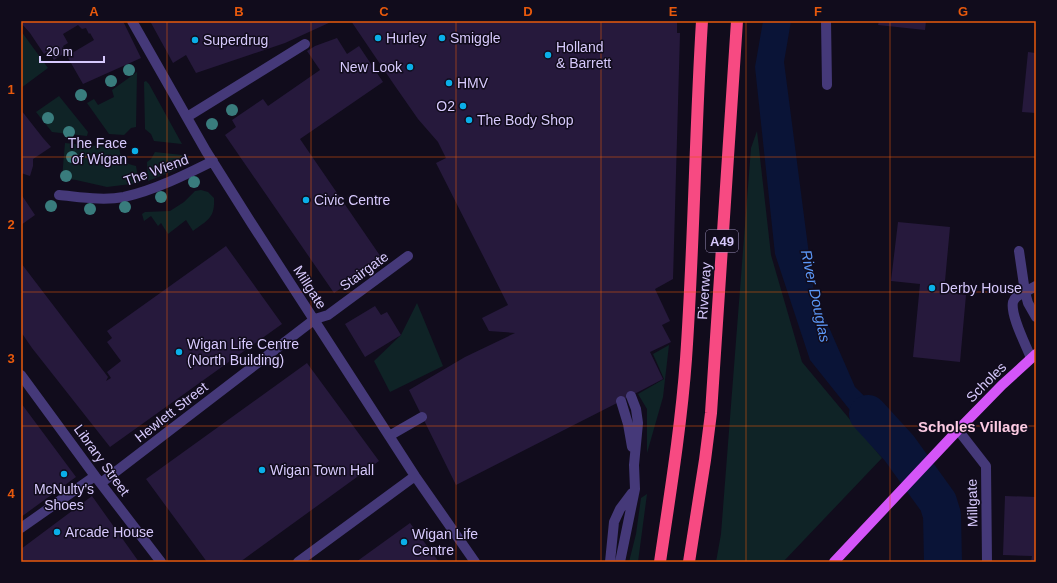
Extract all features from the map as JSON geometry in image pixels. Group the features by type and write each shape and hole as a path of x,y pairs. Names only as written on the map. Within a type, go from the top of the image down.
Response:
{"highway":[{"name":"Riverway","path":"660,562 681,418 686,359 694,230 697,91 702,21"},
{"name":"Riverway","path":"689,562 711,413 737,21"}],"main road":[{"name":"Scholes","path":"834,562 958,430 1002,385 1034,356"}],"street":[{"name":"Millgate","path":"132,21 213,162 415,476 475,562"},
{"path":"826,21 827,85"},
{"path":"187,117 306,44"},
{"name":"The Wiend","path":"59,196 103,199 124,197 182,177 213,162"},
{"path":"1019,251 1025,292 1028,303 1036,317"},
{"name":"Stairgate","path":"314,319 328,315 408,256"},
{"path":"1034,356 1018,328 1013,310 1014,302 1018,295 1036,286"},
{"name":"Hewlett Street","path":"21,528 98,480 314,319"},
{"name":"Library Street","path":"21,375 98,480 161,562"},
{"path":"631,396 636,409 638,423 634,464"},
{"path":"620,562 635,489 634,464 628,424 621,402"},
{"path":"389,436 422,417"},
{"name":"Millgate","path":"958,430 986,466 987,562"},
{"path":"298,562 415,476"},
{"path":"610,562 614,522 620,510 635,489"}],"green space":[{"path":"21,31 48,68 21,88"},
{"path":"137,72 136,127 131,128 124,135 109,134 87,103 94,99 98,105 114,97 112,90"},
{"path":"146,81 182,144 154,141 151,134 145,129 144,82"},
{"path":"59,96 88,132 87,136 52,132 36,112"},
{"path":"757,131 771,255 802,362 882,458 783,562 716,562 721,534 751,148"},
{"path":"65,143 119,148 124,160 129,164 136,166 139,183 107,187 62,178"},
{"path":"155,152 182,155 183,167 148,181 147,162 151,159"},
{"path":"201,190 208,192 214,198 214,205 210,218 193,231 186,220 168,234 161,223 158,226 151,216 144,221 142,214 145,212 170,211 184,202 195,191"},
{"path":"417,303 443,366 390,392 374,361 401,335"},
{"path":"669,345 663,397 647,453 647,409 638,394 664,379 653,354"},
{"path":"647,494 638,562 629,562 636,534 641,498"}],"water":[{"path":"763,21 791,21 784,62 814,293 855,387 912,443 893,464 810,360 775,254 755,67"},
{"path":"939,482 953,497 956,527 955,562 934,562 935,530 920,503"}],"building":[{"path":"21,21 123,21 141,58 83,84 67,56 94,40 86,28 82,29 78,25 63,34 68,43 63,46 66,52 54,60 48,51 44,54"},
{"path":"150,21 333,21 285,43 196,73 186,55 173,63"},
{"path":"351,21 677,21 677,33 680,33 673,279 655,289 670,321 662,325 671,342 650,352 663,379 456,485 409,390 465,357 515,333 489,331 482,318 508,305 436,163 446,158 438,142 418,119"},
{"path":"879,21 926,21 925,30 878,25"},
{"name":"Civic Centre","path":"337,38 347,54 359,46 383,82 300,139 383,260 334,293 225,135 236,127 232,120 263,99 268,106 320,70 307,51 315,46"},
{"path":"1028,52 1036,53 1036,113 1022,112"},
{"path":"21,110 51,147 33,159 33,166 30,176 21,173"},
{"path":"21,194 35,215 21,225"},
{"name":"Derby House","path":"898,222 950,227 944,292 966,295 960,362 913,357 920,284 891,281"},
{"name":"Wigan Life Centre (North Building)","path":"226,246 282,324 110,447 21,332 21,263 108,377 106,381 111,378 107,372 121,361 107,342 112,338 107,331"},
{"path":"375,306 381,315 387,312 401,335 365,357 345,324"},
{"name":"Wigan Town Hall","path":"307,363 379,461 240,562 207,562 146,479"},
{"path":"21,403 76,477 21,517"},
{"path":"92,496 139,562 21,562 21,549"},
{"path":"1005,496 1036,497 1036,562 1031,562 1032,556 1003,555"},
{"name":"Wigan Life Centre","path":"410,523 439,562 356,562"}],"waterway":[{"name":"River Douglas","path":"868,414 899,448 938,502 942,515 943,562"}],"place":[{"name":"Hurley","path":"378,38"},
{"name":"Smiggle","path":"442,38"},
{"name":"Superdrug","path":"195,40"},
{"name":"Holland & Barrett","path":"548,55"},
{"name":"New Look","path":"410,67"},
{"name":"HMV","path":"449,83"},
{"name":"O2","path":"463,106"},
{"name":"The Body Shop","path":"469,120"},
{"name":"The Face of Wigan","path":"135,151"},
{"name":"Civic Centre","path":"306,200"},
{"name":"Derby House","path":"932,288"},
{"name":"Wigan Life Centre (North Building)","path":"179,352"},
{"name":"Wigan Town Hall","path":"262,470"},
{"name":"McNulty's Shoes","path":"64,474"},
{"name":"Arcade House","path":"57,532"},
{"name":"Wigan Life Centre","path":"404,542"}],"district":[{"name":"Scholes Village","path":"973,426"}]}
